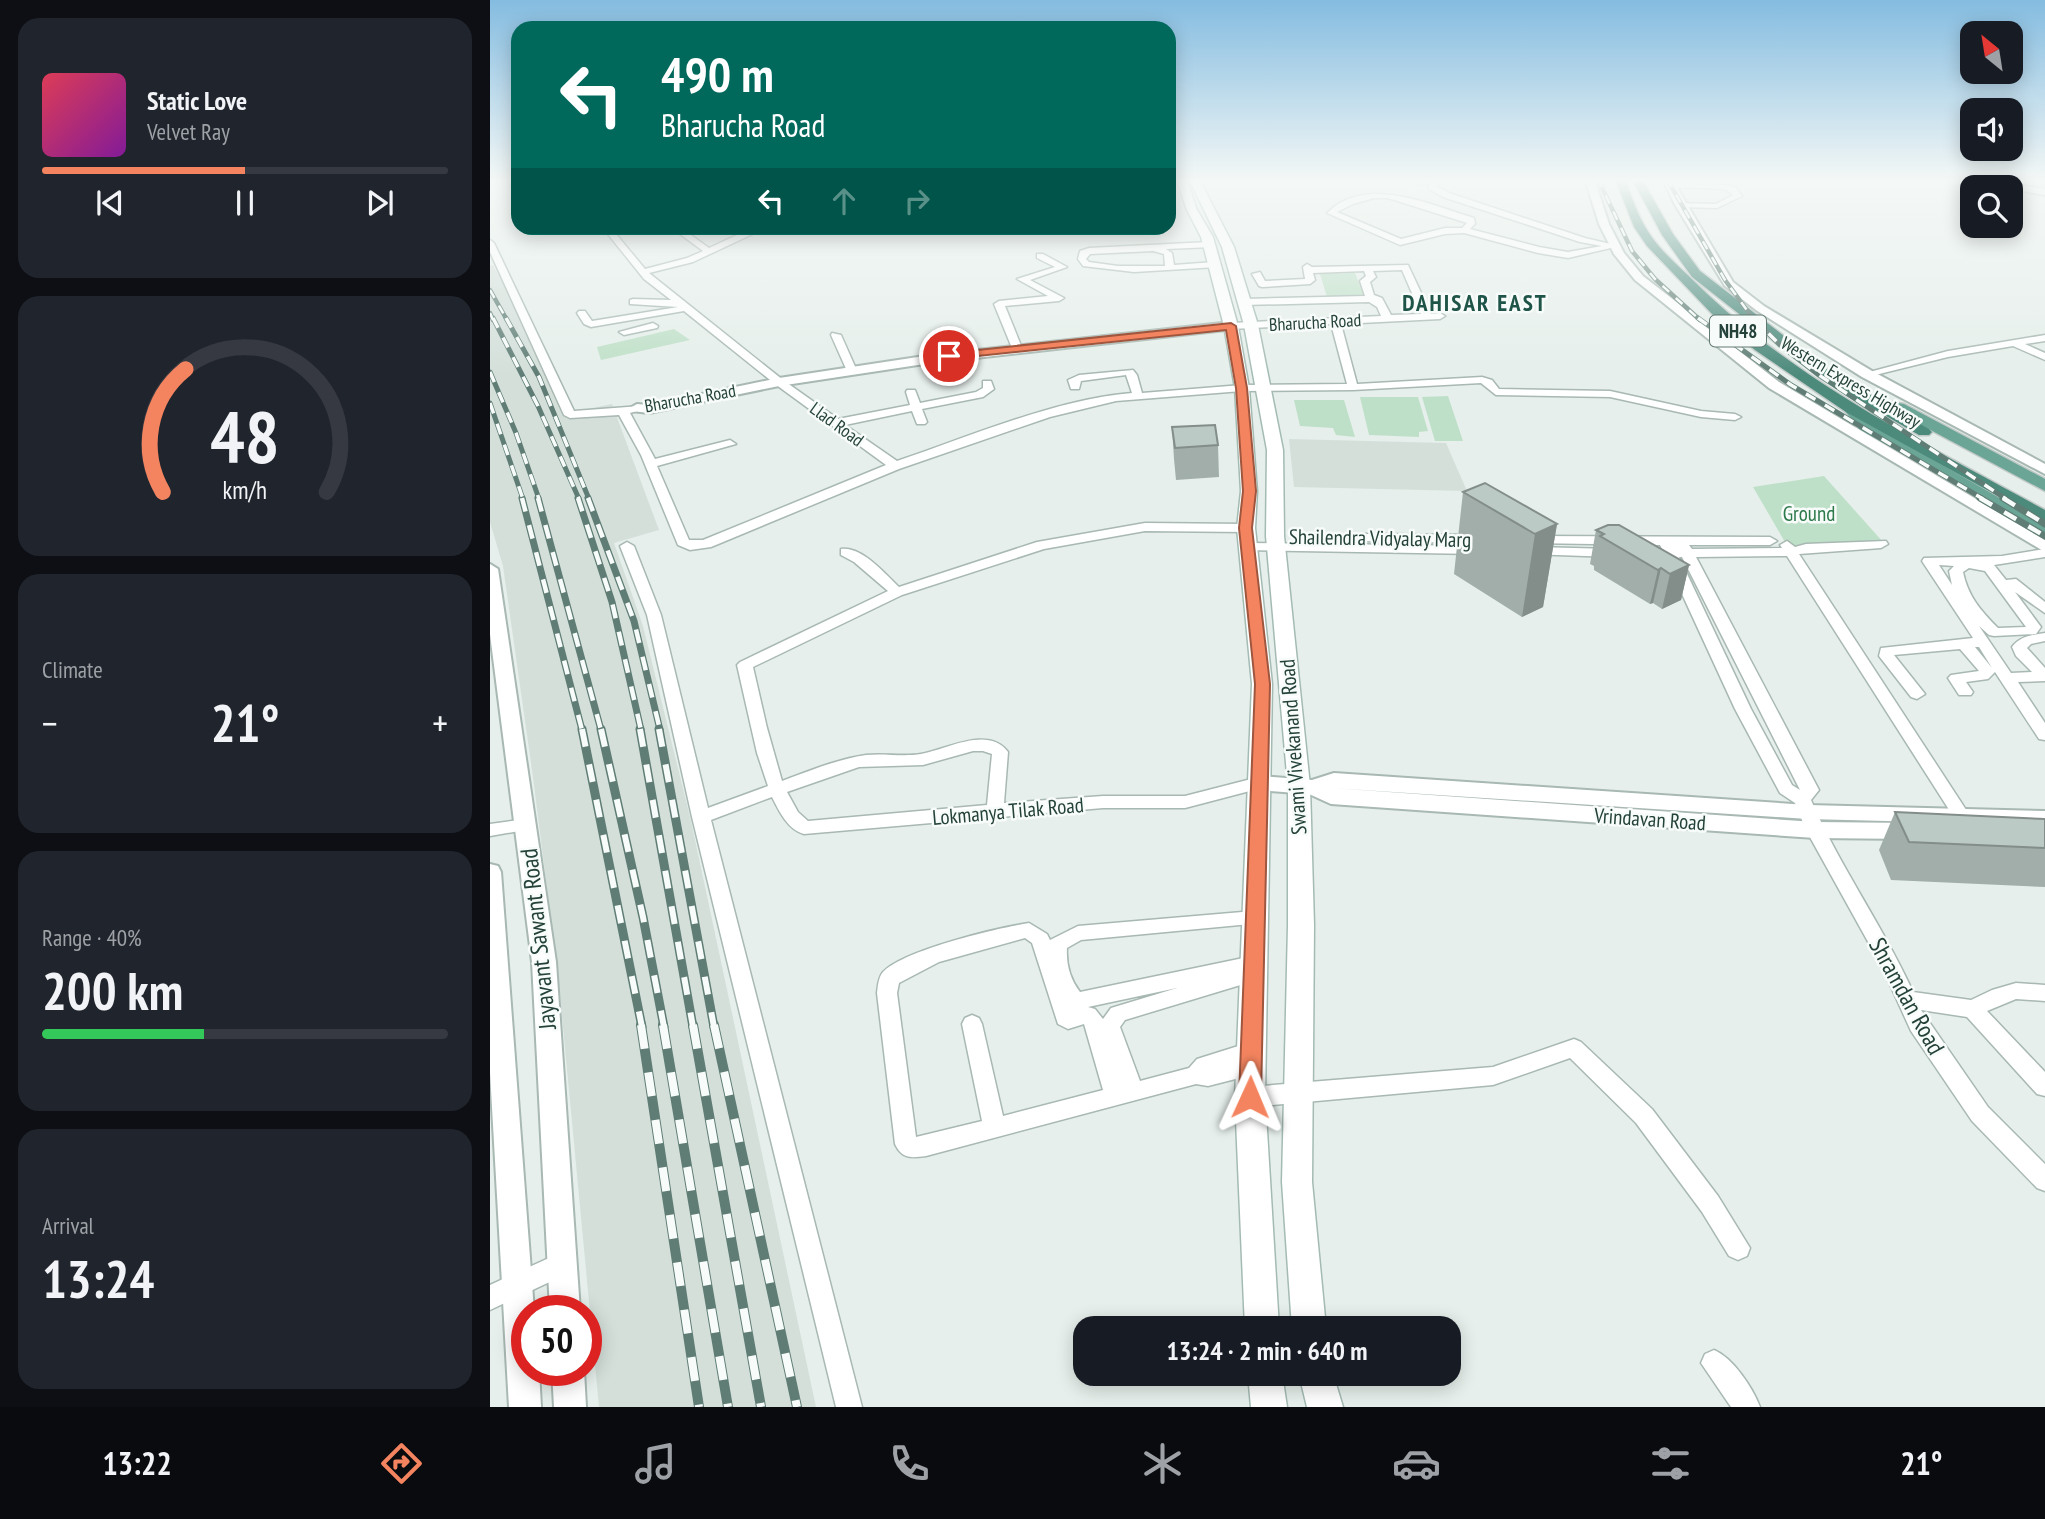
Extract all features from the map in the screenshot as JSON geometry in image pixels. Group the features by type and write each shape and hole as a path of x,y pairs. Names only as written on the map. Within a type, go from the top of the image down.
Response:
{"highway":[{"name":"Western Express Highway","path":"1654,245 1705,302 1773,359 1849,407 2045,517"},
{"name":"Western Express Highway","path":"1675,245 1696,274 1827,376 2045,500"}],"main road":[{"name":"Swami Vivekanand Road","path":"1209,245 1214,266 1247,312"},
{"name":"Swami Vivekanand Road","path":"1227,245 1247,312 1253,388 1247,537 1262,684 1250,1097 1261,1316"},
{"name":"Swami Vivekanand Road","path":"1253,388 1275,450 1276,542 1290,685 1306,786 1297,1182 1308,1316"},
{"path":"1873,403 1899,407 2045,486"},
{"path":"1849,407 1864,426 2045,531"},
{"path":"1266,1386 1269,1407"},
{"path":"1319,1386 1325,1407"}],"street":[{"path":"491,245 570,415 630,409"},
{"name":"Llad Road","path":"621,245 643,272 683,305 775,379 895,466"},
{"path":"701,245 710,251"},
{"path":"643,272 690,260 723,245"},
{"path":"1161,247 1209,245"},
{"path":"1518,245 1568,255 1615,246"},
{"path":"1608,245 1615,246 1639,278 1774,385 2045,547"},
{"path":"1705,245 1729,284 1760,308 1867,374 2042,467"},
{"path":"1170,268 1168,253 1154,248 1089,251 1083,253 1082,259 1089,265 1120,270 1170,268 1186,267 1214,266"},
{"path":"1015,344 999,304 1059,298 1021,279 1063,267 1040,256"},
{"path":"1257,274 1262,284 1307,282 1310,280 1307,268 1407,268 1427,316"},
{"path":"1368,268 1371,277 1365,281 1370,297 1379,300 1387,318"},
{"path":"1282,285 1316,285 1353,387"},
{"path":"1247,312 1323,300 1371,299 1382,306"},
{"path":"633,302 643,301 661,309"},
{"path":"582,313 591,324 683,305"},
{"name":"Bharucha Road","path":"1440,316 1329,321 1247,312 1199,331 1015,344 851,366 775,379 649,409 630,409 683,541 690,546 706,544 895,466 1046,415 1116,398 1253,388 1353,387 1482,380 1488,382 1496,391 1610,394 1701,414 1735,417"},
{"path":"624,332 697,316"},
{"path":"836,335 851,366"},
{"path":"1867,374 1948,354 2045,338"},
{"path":"2012,342 2045,357"},
{"path":"1075,387 1073,380 1079,378 1129,372 1138,396"},
{"path":"828,405 839,423 979,395 989,389 987,383"},
{"path":"911,392 921,422"},
{"path":"650,464 730,444"},
{"name":"Shailendra Vidyalay Marg","path":"776,788 745,665 897,592 1042,545 1145,527 1276,542 1667,548 1881,544"},
{"path":"627,546 654,615 701,817 849,1407"},
{"path":"1794,547 1966,823 2045,818"},
{"path":"1667,548 1743,709 1786,789 1808,814"},
{"path":"1684,548 1810,790 1808,814"},
{"path":"846,552 859,559 897,592"},
{"path":"2045,553 1994,562 1929,561 1970,614 1994,632 2033,630 2031,622 1990,568 1983,564 1963,565 1956,571 1960,590 1970,614 1982,642 2006,678 2040,720 2045,735"},
{"name":"Jayavant Sawant Road","path":"490,569 544,962 564,1295"},
{"path":"2007,579 2045,609"},
{"path":"2006,678 2045,676 2021,653 2019,647 2026,641 2045,637"},
{"path":"1917,694 1887,656 1886,651 1982,642"},
{"path":"1962,643 1988,673 1983,676 1956,678 1965,692"},
{"path":"1262,684 1290,685"},
{"path":"1743,709 1768,710"},
{"path":"701,817 754,799 776,788 861,761 920,760 976,745 988,746 1000,752 995,810"},
{"name":"Vrindavan Road","path":"1259,783 1306,786 1331,797 1808,814 1966,823 2045,835"},
{"name":"Lokmanya Tilak Road","path":"776,788 791,816 804,828 1103,802 1185,802 1259,783"},
{"name":"Shramdan Road","path":"1808,814 1891,965 1918,1025 1980,1114 2045,1180"},
{"path":"490,830 525,825"},
{"name":"Jayavant Sawant Road","path":"490,872 525,1407"},
{"path":"1253,969 1076,1001 1069,995 1055,954 1058,944 1078,933 1254,918"},
{"path":"1125,1094 1093,1020 1088,1015 1068,1020 1065,1018 1040,939 1029,930 934,956 897,971 889,979 887,993 906,1144 910,1148 995,1129 1196,1075 1208,1077 1251,1059"},
{"path":"1125,1094 1110,1027 1118,1014 1253,969"},
{"path":"1906,999 1973,1009 2001,993 2018,989 2045,993"},
{"path":"1973,1009 2045,1087"},
{"path":"972,1024 995,1129"},
{"path":"1250,1097 1493,1076 1574,1048 1644,1116 1710,1204 1738,1248"},
{"path":"490,1298 562,1264"},
{"path":"1714,1363 1747,1407"}],"shaded area":[{"path":"493,265 573,412 612,404 659,530 614,543 643,626 691,821 816,1407 599,1407 597,1386 602,1386 602,1295 588,1295 559,985 533,777 503,566 490,522 490,266"},
{"path":"1289,439 1446,443 1467,491 1294,487"}],"green space":[{"path":"1355,273 1364,296 1327,297 1320,274"},
{"path":"674,329 690,340 601,360 597,347"},
{"path":"1448,396 1463,441 1435,441 1422,397"},
{"path":"1360,397 1418,397 1428,431 1419,432 1419,437 1369,435"},
{"path":"1294,400 1344,400 1355,437 1336,435 1333,428 1300,426"},
{"name":"Ground","path":"1824,476 1883,542 1789,549 1753,487"}],"building":[{"path":"1215,425 1218,445 1175,448 1172,427"},
{"path":"1485,483 1557,524 1535,534 1463,492"},
{"path":"1608,525 1619,525 1689,565 1670,574 1661,568 1658,570 1600,536 1604,534 1596,530"},
{"path":"1895,812 2045,819 2045,848 1909,842"}],"railway":[{"path":"1629,245 1655,279 1700,320"},
{"path":"1705,245 1725,280 1754,320"},
{"path":"490,290 507,320"},
{"path":"490,313 493,320"},
{"path":"493,318 538,406 579,499"},
{"path":"506,318 539,377 589,499"},
{"path":"1698,318 1791,385 1983,499"},
{"path":"1753,318 1780,345 1819,375 2006,499"},
{"path":"490,372 516,433 539,499"},
{"path":"490,403 523,499"},
{"path":"522,498 582,730"},
{"path":"538,498 601,730"},
{"path":"578,498 612,602 641,730"},
{"path":"588,498 634,621 660,730"},
{"path":"1980,498 2045,536"},
{"path":"2003,498 2045,524"},
{"path":"582,729 642,1027"},
{"path":"601,729 643,917 664,1027"},
{"path":"640,729 693,1027"},
{"path":"659,729 714,1027"},
{"path":"641,1025 699,1407"},
{"path":"663,1025 728,1407"},
{"path":"693,1025 761,1407"},
{"path":"714,1025 797,1407"}],"district":[{"name":"DAHISAR EAST","path":"1475,302"}],"route":[{"path":"949,356 1231,326 1242,388 1250,491 1246,528 1262,684 1250,1097"}]}
